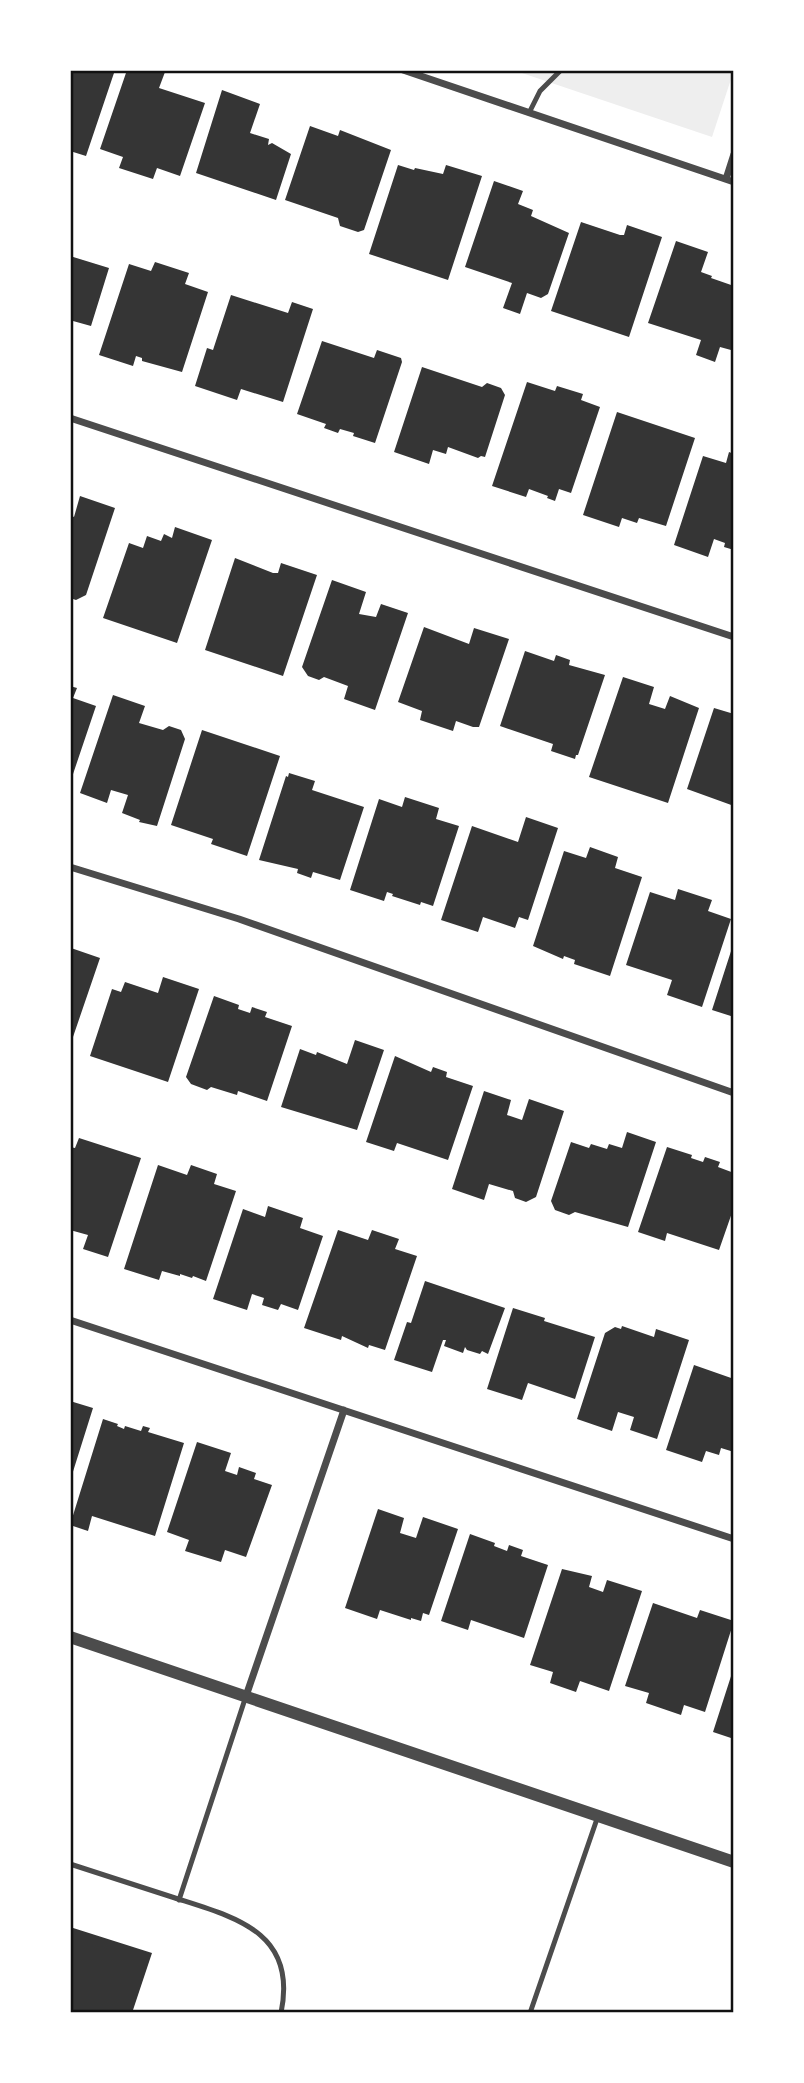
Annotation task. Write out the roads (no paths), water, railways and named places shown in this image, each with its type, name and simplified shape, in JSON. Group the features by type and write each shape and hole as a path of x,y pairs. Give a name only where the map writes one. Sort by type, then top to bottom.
{"street":[{"path":"403,70 730,180 734,154"},
{"path":"70,418 734,637"},
{"path":"70,867 239,919 734,1093"},
{"path":"70,1320 734,1539"},
{"path":"246,1696 344,1410"},
{"path":"70,1637 734,1862"}],"lane":[{"path":"530,113 540,91 561,70"},
{"path":"179,1900 246,1696"},
{"path":"530,2013 598,1816"},
{"path":"70,1864 223,1914 251,1927 277,1957 284,1974 285,1994 281,2013"}]}
